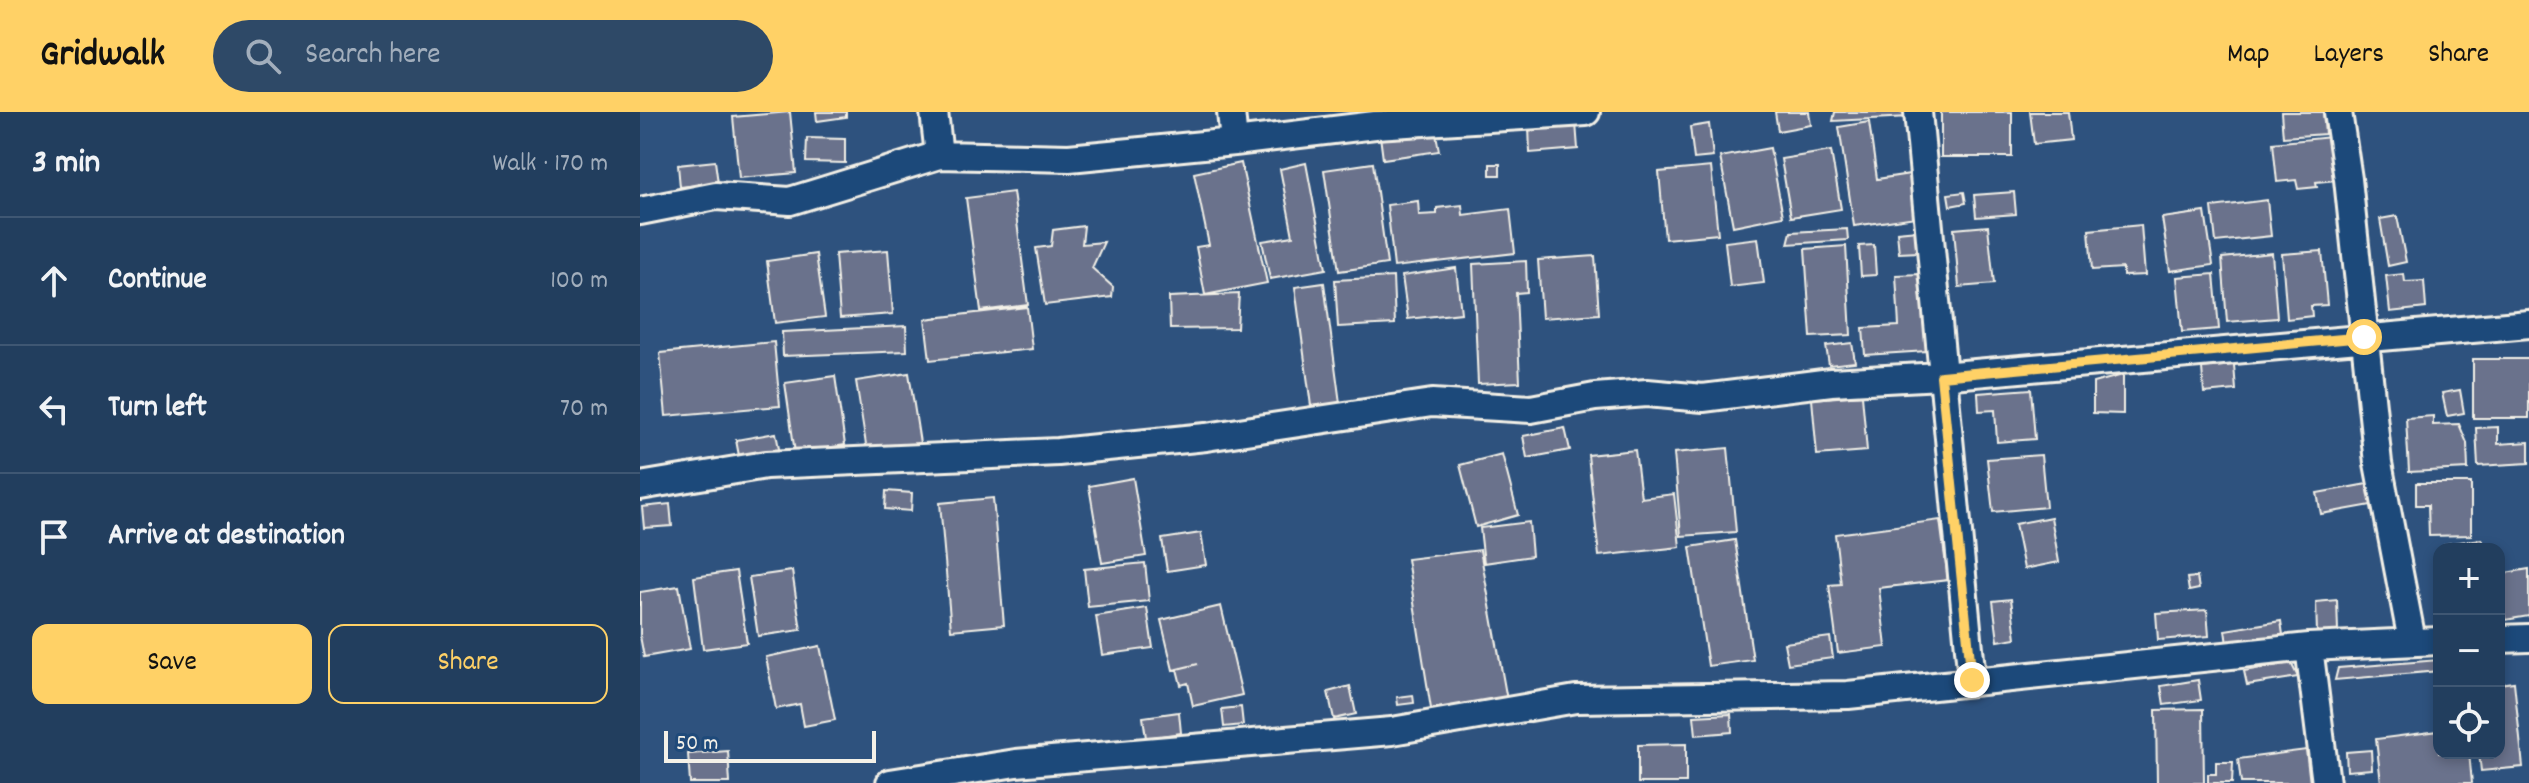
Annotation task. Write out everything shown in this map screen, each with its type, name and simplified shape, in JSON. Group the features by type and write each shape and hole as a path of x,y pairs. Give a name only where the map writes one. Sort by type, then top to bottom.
{"street":[{"path":"934,112 939,155"},
{"path":"1231,112 1234,142"},
{"path":"640,211 716,196 790,201 939,155 1069,158 1375,125 1586,112"},
{"path":"1918,112 1972,680"},
{"path":"2338,112 2378,463 2412,641"},
{"path":"640,486 766,465 1058,452 1206,437 1432,403 1531,409 1595,397 1634,394 1703,398 1831,382 1941,376 2529,324"},
{"path":"2505,639 2529,638"},
{"path":"890,783 1016,763 1392,731 1576,699 1848,695 2309,647 2433,641"},
{"path":"2309,647 2326,783"}],"building":[{"path":"790,112 796,173 739,178 733,117"},
{"path":"816,112 846,112 846,117 817,121"},
{"path":"1775,112 1809,112 1811,125 1778,131"},
{"path":"1835,112 1909,112 1909,117 1833,121"},
{"path":"1941,112 2012,112 2012,157 1941,157"},
{"path":"2030,112 2068,112 2071,140 2034,144"},
{"path":"2281,112 2323,112 2325,134 2283,137"},
{"path":"1869,122 1877,179 1910,174 1916,217 1854,226 1839,127"},
{"path":"1576,123 1578,149 1530,153 1529,126"},
{"path":"1709,124 1713,157 1694,159 1690,127"},
{"path":"1435,128 1439,151 1383,159 1380,136"},
{"path":"2331,137 2336,180 2316,182 2317,187 2298,189 2296,180 2277,182 2273,143"},
{"path":"807,138 845,139 845,163 806,162"},
{"path":"1770,148 1783,216 1733,226 1720,157"},
{"path":"1831,151 1841,209 1791,217 1781,159"},
{"path":"715,161 718,183 680,187 678,165"},
{"path":"1241,163 1267,283 1205,295 1196,247 1209,245 1194,173"},
{"path":"1306,163 1326,269 1270,279 1262,241 1293,236 1280,169"},
{"path":"1373,163 1387,264 1339,271 1324,170"},
{"path":"1490,164 1500,164 1500,175 1490,175"},
{"path":"1711,167 1718,234 1665,239 1659,172"},
{"path":"1013,192 1028,305 981,311 966,198"},
{"path":"1964,192 1966,203 1950,206 1948,194"},
{"path":"2014,192 2016,214 1976,217 1974,195"},
{"path":"2267,200 2271,236 2216,242 2212,207"},
{"path":"1418,201 1419,215 1437,214 1437,208 1462,205 1463,215 1510,209 1515,253 1394,267 1387,205"},
{"path":"2205,212 2213,265 2170,271 2162,218"},
{"path":"2397,216 2406,262 2388,266 2380,219"},
{"path":"2141,225 2145,275 2123,276 2123,268 2092,270 2089,230"},
{"path":"1084,226 1082,244 1104,242 1092,268 1113,287 1112,297 1045,305 1036,248 1051,246 1053,230"},
{"path":"1988,226 1994,284 1959,287 1954,229"},
{"path":"1847,229 1848,240 1788,244 1791,232"},
{"path":"1917,230 1919,252 1899,253 1897,232"},
{"path":"1758,238 1764,283 1730,287 1725,242"},
{"path":"1874,245 1876,275 1861,276 1859,246"},
{"path":"1846,246 1851,335 1811,337 1805,249"},
{"path":"888,250 893,314 840,318 835,254"},
{"path":"2322,251 2327,305 2311,306 2312,316 2287,319 2282,254"},
{"path":"2272,253 2277,318 2227,322 2222,258"},
{"path":"816,254 825,317 775,323 767,261"},
{"path":"1595,256 1599,314 1542,318 1538,260"},
{"path":"1526,261 1527,292 1516,293 1520,382 1478,384 1473,264"},
{"path":"1456,268 1461,313 1408,319 1402,276"},
{"path":"1922,274 1927,351 1865,355 1863,328 1899,326 1896,275"},
{"path":"2214,274 2219,329 2182,332 2177,277"},
{"path":"2404,274 2405,282 2424,281 2426,308 2390,312 2386,276"},
{"path":"1393,277 1395,324 1338,327 1335,280"},
{"path":"1324,283 1340,403 1311,406 1295,287"},
{"path":"1239,294 1237,328 1170,329 1169,297"},
{"path":"1027,307 1032,349 930,360 925,319"},
{"path":"906,326 907,351 783,356 782,332"},
{"path":"774,342 780,406 666,416 660,353"},
{"path":"1852,343 1855,362 1829,365 1826,346"},
{"path":"2473,359 2529,359 2529,418 2473,418"},
{"path":"2234,365 2236,390 2204,393 2202,368"},
{"path":"909,373 920,443 867,451 856,381"},
{"path":"2123,375 2123,414 2093,413 2093,383"},
{"path":"835,376 845,445 795,453 785,383"},
{"path":"2031,389 2035,439 1997,442 1995,410 1979,411 1978,393"},
{"path":"2460,390 2464,413 2447,416 2442,393"},
{"path":"1862,395 1867,451 1817,455 1812,399"},
{"path":"2433,416 2433,425 2459,424 2467,443 2468,469 2409,472 2406,418"},
{"path":"2498,427 2498,444 2529,442 2529,463 2478,466 2476,428"},
{"path":"1565,428 1570,450 1527,458 1523,436"},
{"path":"776,433 780,454 740,461 736,440"},
{"path":"1728,448 1736,532 1681,536 1674,453"},
{"path":"1635,450 1641,498 1674,494 1680,547 1599,556 1588,455"},
{"path":"1502,454 1518,515 1476,527 1460,465"},
{"path":"2041,455 2046,507 1993,512 1987,459"},
{"path":"1133,478 1146,556 1102,563 1089,486"},
{"path":"2373,483 2377,504 2321,514 2317,493"},
{"path":"2416,483 2471,483 2471,535 2429,536 2428,505 2416,505"},
{"path":"886,491 912,493 911,511 885,509"},
{"path":"993,498 1004,625 951,630 940,503"},
{"path":"670,504 672,526 644,528 642,507"},
{"path":"2051,517 2059,562 2024,569 2015,524"},
{"path":"1940,520 1948,580 1879,588 1886,647 1838,653 1829,585 1841,584 1835,534"},
{"path":"1529,522 1532,556 1484,563 1480,528"},
{"path":"1201,533 1206,565 1167,571 1162,539"},
{"path":"2482,539 2482,543 2452,543"},
{"path":"1735,540 1753,660 1708,666 1690,547"},
{"path":"1480,550 1507,700 1431,709 1407,559"},
{"path":"1145,563 1149,601 1088,607 1084,569"},
{"path":"2529,569 2529,616 2505,620 2505,573"},
{"path":"736,571 747,643 703,649 694,577"},
{"path":"792,571 801,630 758,636 749,577"},
{"path":"2197,577 2199,589 2189,591 2187,578"},
{"path":"679,586 690,649 644,657 640,636 640,592"},
{"path":"2011,599 2016,638 1998,641 1993,601"},
{"path":"2337,600 2338,631 2317,633 2316,602"},
{"path":"1221,606 1242,695 1193,706 1188,683 1181,685 1177,669 1173,670 1161,620"},
{"path":"1147,608 1153,648 1102,655 1096,616"},
{"path":"2207,610 2209,636 2158,640 2156,613"},
{"path":"2281,621 2283,635 2227,644 2225,630"},
{"path":"1830,637 1833,658 1788,664 1784,643"},
{"path":"820,646 835,720 804,726 800,704 776,709 766,657"},
{"path":"2433,660 2433,672 2335,680 2338,668"},
{"path":"2291,663 2298,677 2247,685 2244,671"},
{"path":"2198,680 2201,700 2164,705 2161,686"},
{"path":"2514,682 2523,767 2481,771 2480,759 2505,759 2505,683"},
{"path":"1350,686 1356,714 1334,719 1328,692"},
{"path":"1413,695 1414,703 1398,705 1397,697"},
{"path":"1241,707 1243,725 1224,727 1222,709"},
{"path":"2203,709 2204,783 2157,783 2156,710"},
{"path":"1179,712 1181,733 1146,738 1143,717"},
{"path":"1731,714 1732,732 1696,735 1694,716"},
{"path":"2433,732 2433,759 2470,759 2472,783 2381,783 2376,739"},
{"path":"1686,744 1686,783 1638,783 1638,745"},
{"path":"2306,750 2310,783 2241,783 2238,759"},
{"path":"2371,750 2372,769 2347,771 2346,752"},
{"path":"728,751 730,783 690,783 688,754"},
{"path":"2216,762 2233,762 2232,783 2208,783 2208,774 2216,774"}],"route":[{"path":"1972,680 1941,376 2364,337"}]}
